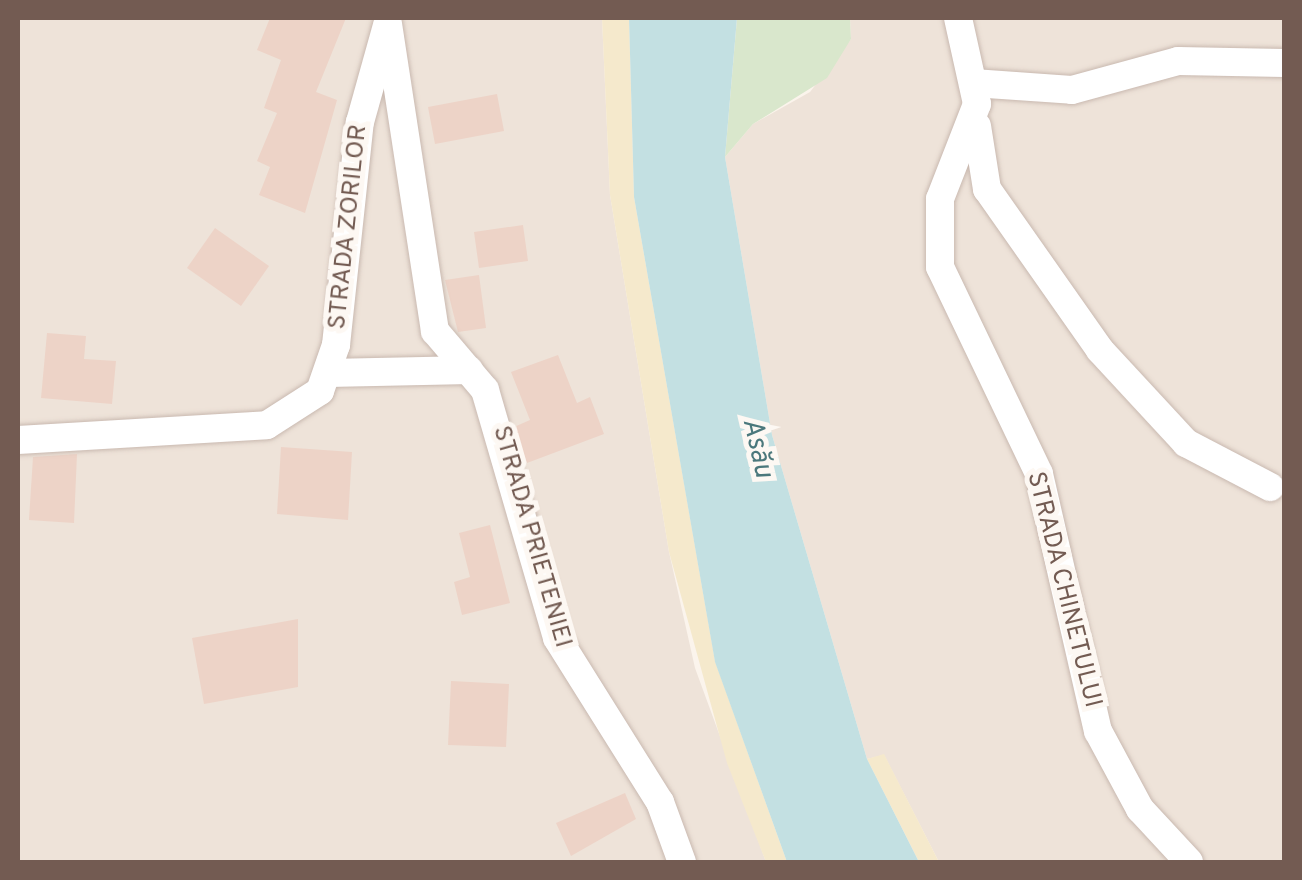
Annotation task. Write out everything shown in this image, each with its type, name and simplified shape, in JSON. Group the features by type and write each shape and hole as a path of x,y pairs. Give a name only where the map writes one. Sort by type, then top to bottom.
{"street":[{"path":"958,18 975,94 987,189 1100,350 1186,443 1270,487"},
{"name":"STRADA PRIETENIEI","path":"385,20 435,331 469,370 499,422 557,638 660,802 682,862"},
{"name":"STRADA ZORILOR","path":"330,374 353,160 385,20"},
{"path":"975,94 1072,90 1178,61 1284,63"},
{"name":"STRADA CHINETULUI","path":"975,94 940,199 940,266 1039,474 1075,654 1114,772 1189,862"},
{"path":"18,440 266,425 301,409 330,374 469,370"}],"shaded area":[{"path":"18,18 602,18 610,195 669,552 695,668 766,862 18,862"},
{"path":"850,18 1284,18 1284,862 939,862 884,755 867,759 772,435 725,157 753,124 810,92 851,39"}],"green space":[{"path":"737,18 850,18 851,39 827,78 753,124 725,157"}],"sand":[{"path":"602,18 629,18 634,197 715,661 787,862 766,862 727,763 669,552 610,195"},
{"path":"884,754 939,862 919,862 867,759"}],"water":[{"name":"Asău","path":"629,18 737,18 725,157 772,435 867,759 919,862 787,862 715,662 634,197"}],"building":[{"path":"270,18 346,18 316,92 337,100 305,213 259,195 270,167 257,161 277,113 264,108 281,60 257,50"},
{"path":"497,94 504,131 435,144 428,107"},
{"path":"523,225 528,261 479,268 474,232"},
{"path":"215,228 269,266 241,306 187,268"},
{"path":"479,275 486,328 458,332 445,280"},
{"path":"47,333 86,336 84,359 116,361 112,404 41,398"},
{"path":"558,355 577,403 590,397 604,434 527,463 514,427 530,420 511,372"},
{"path":"281,447 352,452 348,520 277,514"},
{"path":"77,454 74,523 29,520 33,457"},
{"path":"490,525 510,603 462,615 454,582 470,577 459,533"},
{"path":"298,619 298,687 204,704 192,638"},
{"path":"451,681 509,684 506,747 448,745"},
{"path":"625,793 636,819 571,856 556,823"}]}
